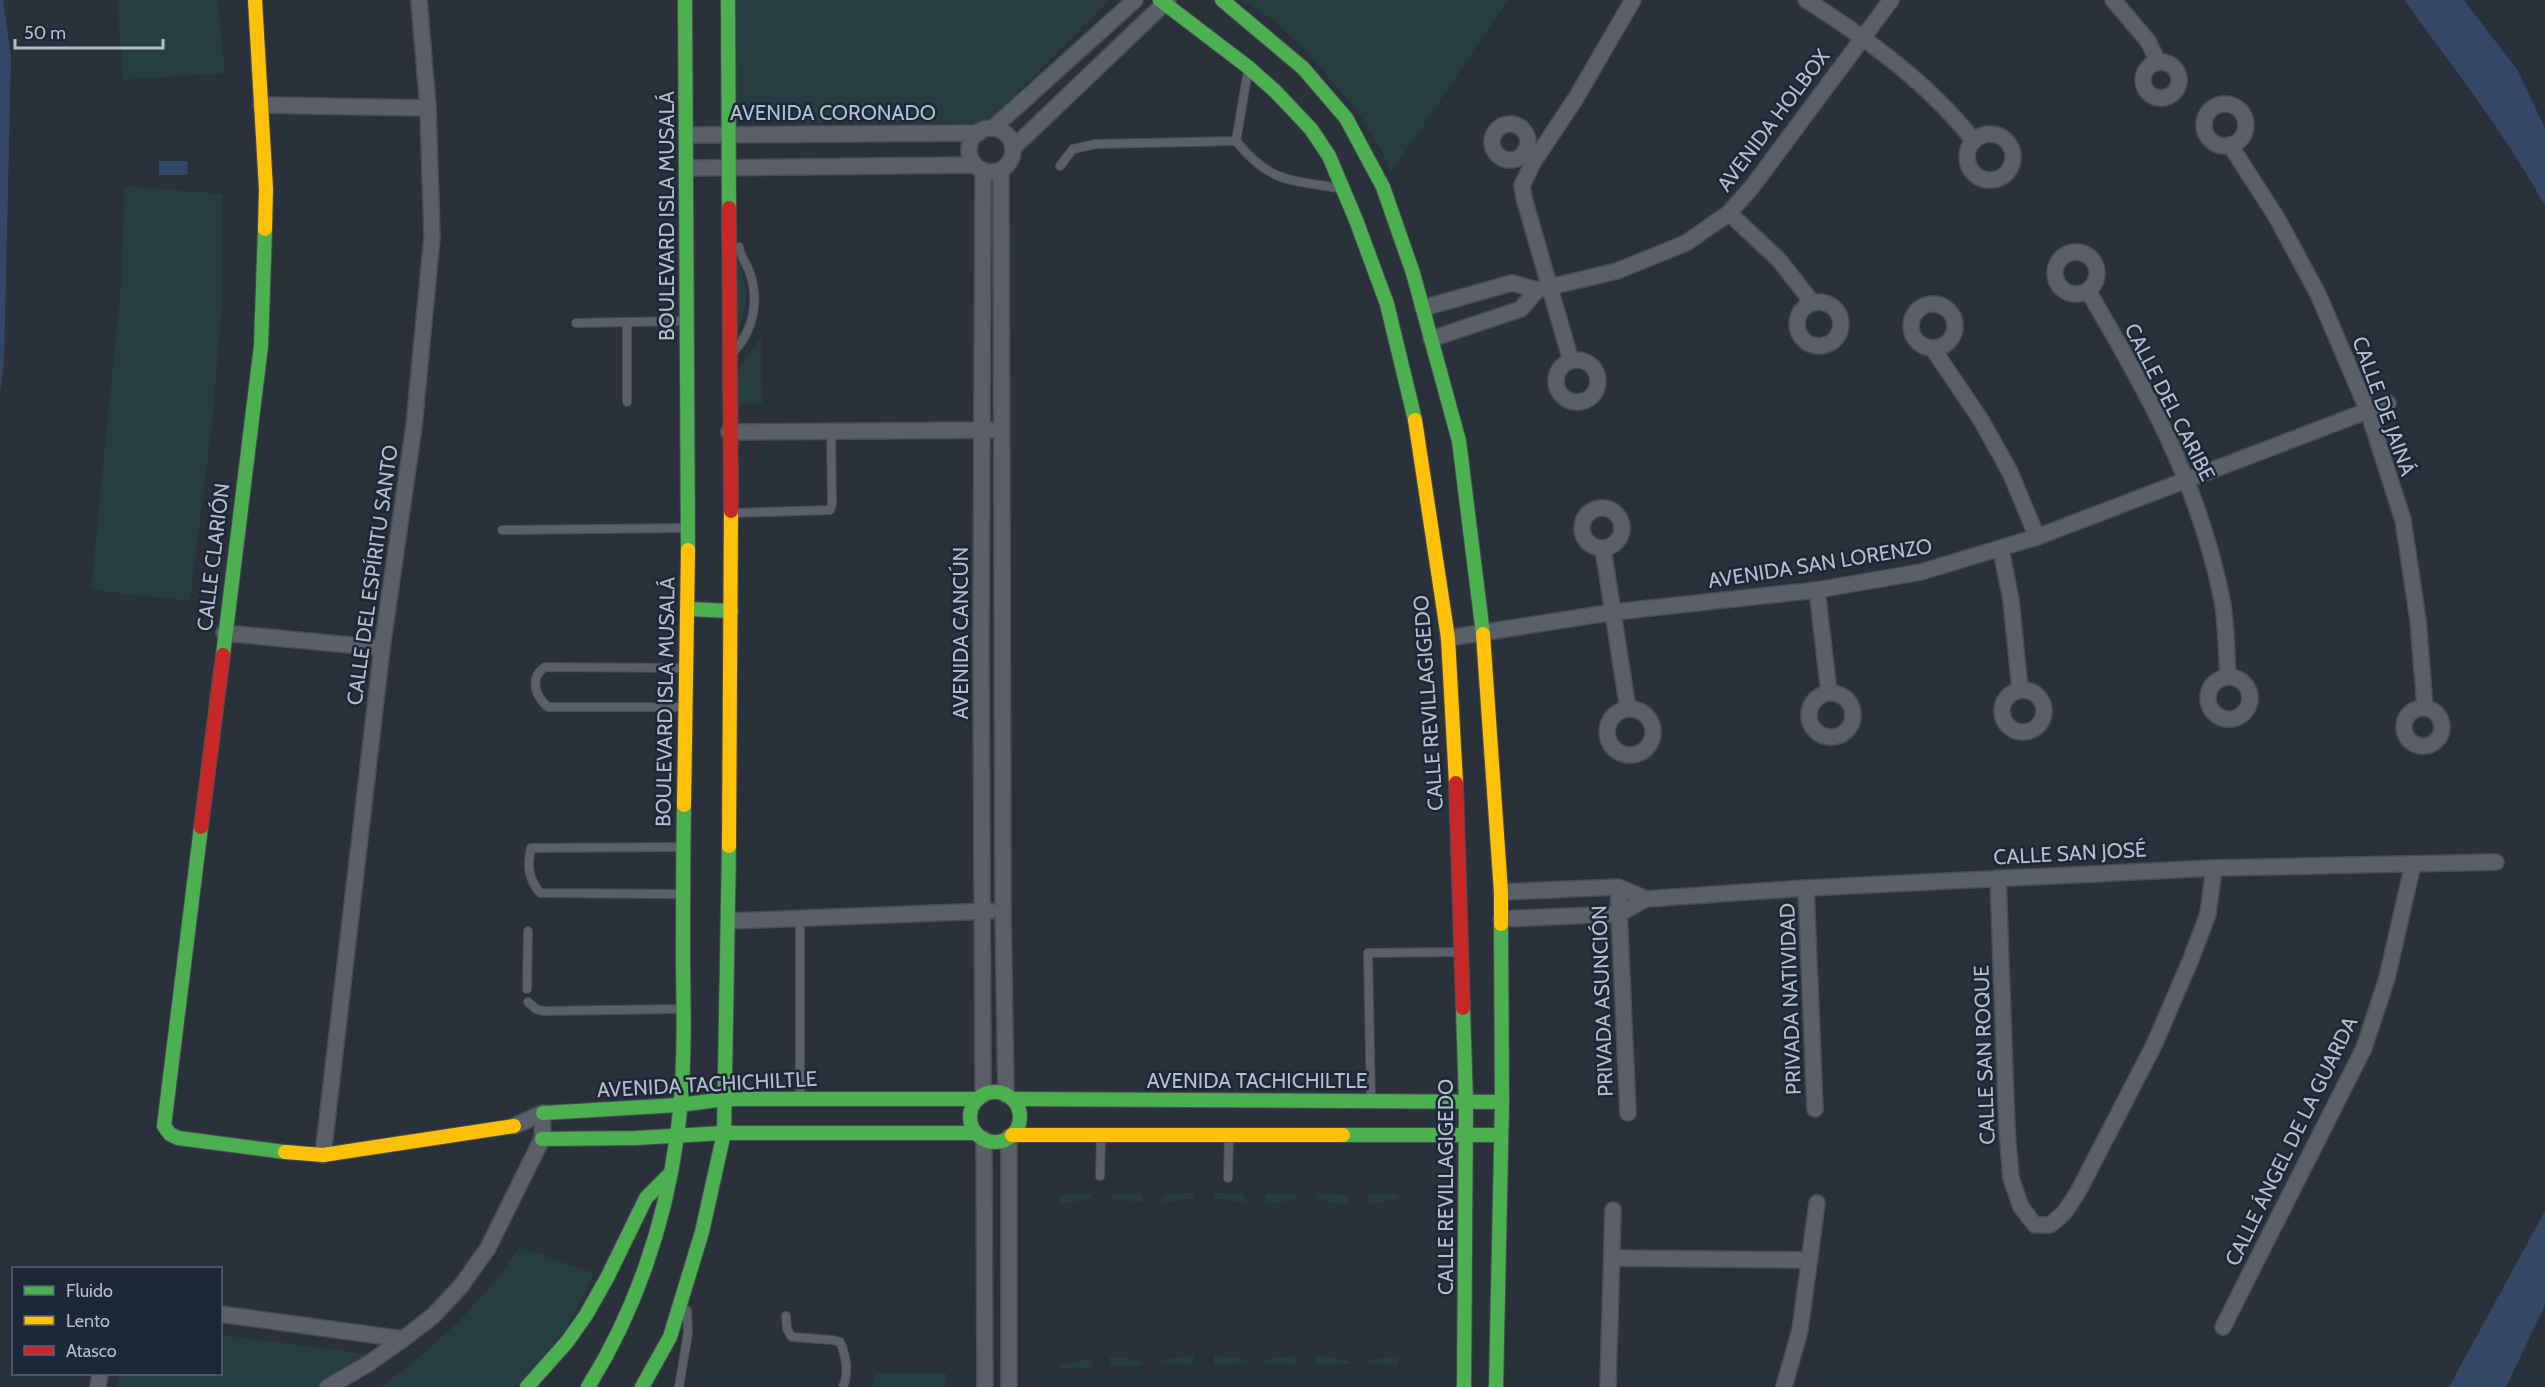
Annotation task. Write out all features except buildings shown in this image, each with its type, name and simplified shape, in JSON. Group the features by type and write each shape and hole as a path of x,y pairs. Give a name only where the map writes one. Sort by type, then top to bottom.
{"street":[{"name":"CALLE CLARIÓN","path":"164,1117 261,346 266,189 255,0"},
{"name":"CALLE DEL ESPÍRITU SANTO","path":"323,1155 382,648 414,426 432,237 428,108 419,0"},
{"name":"BOULEVARD ISLA MUSALÁ","path":"588,1387 603,1365 634,1302 653,1242 677,1137 684,1009 683,846 690,528 685,0"},
{"path":"657,1387 702,1232 724,1133 732,611 728,358 736,241 730,166 728,0"},
{"path":"979,168 969,153 970,146 1135,0"},
{"path":"1222,0 1303,68 1346,118 1383,187 1413,273 1459,441 1483,634 1501,892 1502,1102 1496,1387"},
{"path":"1571,361 1544,288 1522,185 1529,158 1576,98 1633,0"},
{"path":"1806,0 1862,37 1942,105 1974,141"},
{"name":"AVENIDA HOLBOX","path":"1423,308 1512,284 1544,288 1617,271 1686,243 1729,213 1752,187 1891,0"},
{"path":"2113,0 2148,41 2158,62"},
{"path":"1013,148 1164,1"},
{"name":"CALLE REVILLAGIGEDO","path":"1164,1 1276,92 1311,129 1329,156 1344,189 1387,304 1417,429 1448,638 1458,825 1466,1102 1464,1387"},
{"path":"261,105 428,108"},
{"path":"688,168 730,166 979,168 1001,172 1011,162 1013,148 1007,134 986,130"},
{"name":"AVENIDA CORONADO","path":"687,135 986,130"},
{"name":"CALLE DE JAINÁ","path":"2230,146 2277,218 2318,294 2368,411 2403,520 2418,620 2425,707"},
{"name":"AVENIDA CANCÚN","path":"979,168 982,430 980,1097"},
{"name":"AVENIDA CANCÚN","path":"1001,172 1003,910 1009,1097"},
{"path":"1729,213 1779,260 1812,302"},
{"path":"1431,339 1521,309 1544,288"},
{"name":"CALLE DEL CARIBE","path":"2088,291 2132,365 2188,479 2222,597 2228,676"},
{"path":"1934,349 1981,420 2010,472 2037,537"},
{"name":"AVENIDA SAN LORENZO","path":"1448,638 1614,612 1817,590 1921,572 2001,550 2037,537 2388,403"},
{"path":"729,432 1002,430"},
{"path":"1603,549 1628,709"},
{"path":"2001,550 2011,600 2020,690"},
{"path":"1817,590 1828,693"},
{"path":"689,609 732,611"},
{"path":"224,633 382,648"},
{"name":"CALLE SAN JOSÉ","path":"1501,919 1619,914 1646,899 1806,888 2214,868 2496,862"},
{"name":"CALLE ÁNGEL DE LA GUARDA","path":"2223,1327 2364,1048 2387,978 2413,864"},
{"name":"CALLE SAN ROQUE","path":"1998,878 2007,1130 2011,1178 2021,1207 2036,1225 2050,1225 2064,1213 2078,1192 2149,1056 2208,915 2214,868"},
{"name":"CALLE SAN JOSÉ","path":"1501,892 1618,887 1646,899"},
{"name":"PRIVADA ASUNCIÓN","path":"1618,887 1628,1113"},
{"name":"PRIVADA NATIVIDAD","path":"1806,888 1815,1109"},
{"path":"729,921 1003,910"},
{"path":"985,1387 980,1136 972,1126 970,1112 980,1097 991,1092 1009,1097 1019,1113 1017,1129 1011,1136 1009,1387"},
{"name":"AVENIDA TACHICHILTLE","path":"164,1117 164,1126 170,1134 178,1138 255,1149 323,1155 514,1126 543,1113 679,1106 725,1100 980,1097"},
{"name":"AVENIDA TACHICHILTLE","path":"1009,1097 1502,1102"},
{"path":"328,1387 368,1364 433,1316 468,1277 488,1248 542,1139 543,1113"},
{"path":"514,1126 542,1139 677,1137 724,1133 980,1136 997,1142 1011,1136 1501,1136"},
{"path":"527,1387 567,1342 586,1315 607,1278 646,1198 669,1174"},
{"path":"1785,1387 1800,1330 1817,1203"},
{"path":"1608,1387 1613,1210"},
{"path":"1613,1258 1810,1260"},
{"path":"222,1314 403,1338"},
{"path":"642,1387 670,1338"}],"lane":[{"path":"1248,67 1236,141 1252,161 1272,175 1344,189"},
{"path":"1060,166 1073,149 1096,144 1236,141"},
{"path":"728,358 745,338 753,313 752,280 736,241"},
{"path":"576,323 687,321"},
{"path":"627,322 627,402"},
{"path":"729,513 830,510 832,504 831,432"},
{"path":"502,530 690,528"},
{"path":"686,707 548,707 540,701 535,690 536,677 545,667 687,668"},
{"path":"683,846 531,848 528,862 531,881 540,893 683,894"},
{"path":"800,918 800,1099"},
{"path":"528,931 528,989"},
{"path":"1371,1101 1368,953 1462,952"},
{"path":"528,1002 536,1009 543,1011 684,1009"},
{"path":"1100,1176 1101,1135"},
{"path":"1228,1135 1228,1178"},
{"path":"679,1387 688,1332 685,1290"},
{"path":"786,1316 787,1329 792,1337 840,1342 845,1359 843,1387"}],"green space":[{"path":"117,0 218,0 225,73 123,80"},
{"path":"729,0 1109,0 991,119 978,123 735,123"},
{"path":"1240,0 1508,0 1391,173 1381,150 1356,109 1304,49 1268,16"},
{"path":"124,186 222,194 222,303 213,416 190,601 91,590 122,271"},
{"path":"734,251 745,283 746,304 733,335"},
{"path":"761,337 762,404 733,405 736,372"},
{"path":"1141,1193 1144,1202 1110,1199 1112,1194"},
{"path":"1164,1193 1193,1193 1195,1198 1161,1203"},
{"path":"1215,1193 1244,1193 1246,1203 1213,1198"},
{"path":"1061,1194 1090,1194 1092,1198 1059,1204"},
{"path":"1266,1194 1295,1194 1298,1199 1264,1204"},
{"path":"1318,1194 1347,1195 1349,1205 1316,1199"},
{"path":"1368,1194 1397,1194 1400,1199 1366,1204"},
{"path":"519,1247 594,1273 566,1330 517,1387 381,1387 420,1357 474,1306"},
{"path":"222,1335 378,1355 325,1387 117,1387 119,1375 222,1375"},
{"path":"1195,1355 1192,1365 1161,1363 1161,1360"},
{"path":"1214,1355 1247,1360 1247,1364 1216,1365"},
{"path":"1298,1355 1295,1365 1264,1363 1264,1360"},
{"path":"1316,1355 1350,1361 1350,1364 1319,1365 1316,1363"},
{"path":"1109,1356 1143,1361 1143,1365 1111,1366"},
{"path":"1400,1356 1398,1365 1367,1364 1367,1360"},
{"path":"1093,1359 1091,1369 1059,1368 1059,1365"},
{"path":"874,1373 946,1373 946,1387 874,1387"}],"water":[{"path":"0,0 3,0 11,58 4,362 0,393"},
{"path":"2404,0 2464,0 2518,71 2545,128 2545,206 2496,126"},
{"path":"159,161 188,161 187,175 159,175"},
{"path":"2545,1211 2545,1305 2506,1387 2449,1387"}],"traffic: fast":[{"path":"685,0 688,550"},
{"path":"728,0 729,208"},
{"path":"1160,0 1248,67 1276,92 1311,129 1329,156 1387,304 1415,420"},
{"path":"1222,0 1303,68 1346,118 1383,187 1413,273 1459,441 1483,634"},
{"path":"223,655 261,346 265,229"},
{"path":"689,609 731,611"},
{"path":"588,1387 634,1298 656,1234 672,1169 680,1115 683,1072 684,805"},
{"path":"201,827 164,1126 170,1134 178,1138 285,1152"},
{"path":"642,1387 670,1337 702,1232 724,1133 729,846"},
{"path":"1496,1387 1502,1102 1501,924"},
{"path":"1463,1008 1466,1102 1464,1387"},
{"path":"995,1092 1004,1094 1015,1103 1020,1117 1018,1126 1009,1137 995,1142 986,1140 975,1131 970,1117 972,1108 981,1097 995,1092"},
{"path":"543,1113 679,1105 725,1099 978,1099"},
{"path":"1012,1099 1502,1102"},
{"path":"542,1139 636,1138 724,1133 976,1133"},
{"path":"1343,1135 1501,1135"},
{"path":"527,1387 567,1342 586,1315 607,1278 646,1198 668,1176"}],"traffic: slow":[{"path":"255,0 266,189 265,229"},
{"path":"1415,420 1448,638 1456,783"},
{"path":"729,846 731,511"},
{"path":"684,805 688,550"},
{"path":"1483,634 1501,892 1501,924"},
{"path":"285,1152 323,1155 514,1126"},
{"path":"1012,1135 1343,1135"}],"traffic: jam":[{"path":"729,208 731,511"},
{"path":"201,827 223,655"},
{"path":"1456,783 1463,1008"}]}
